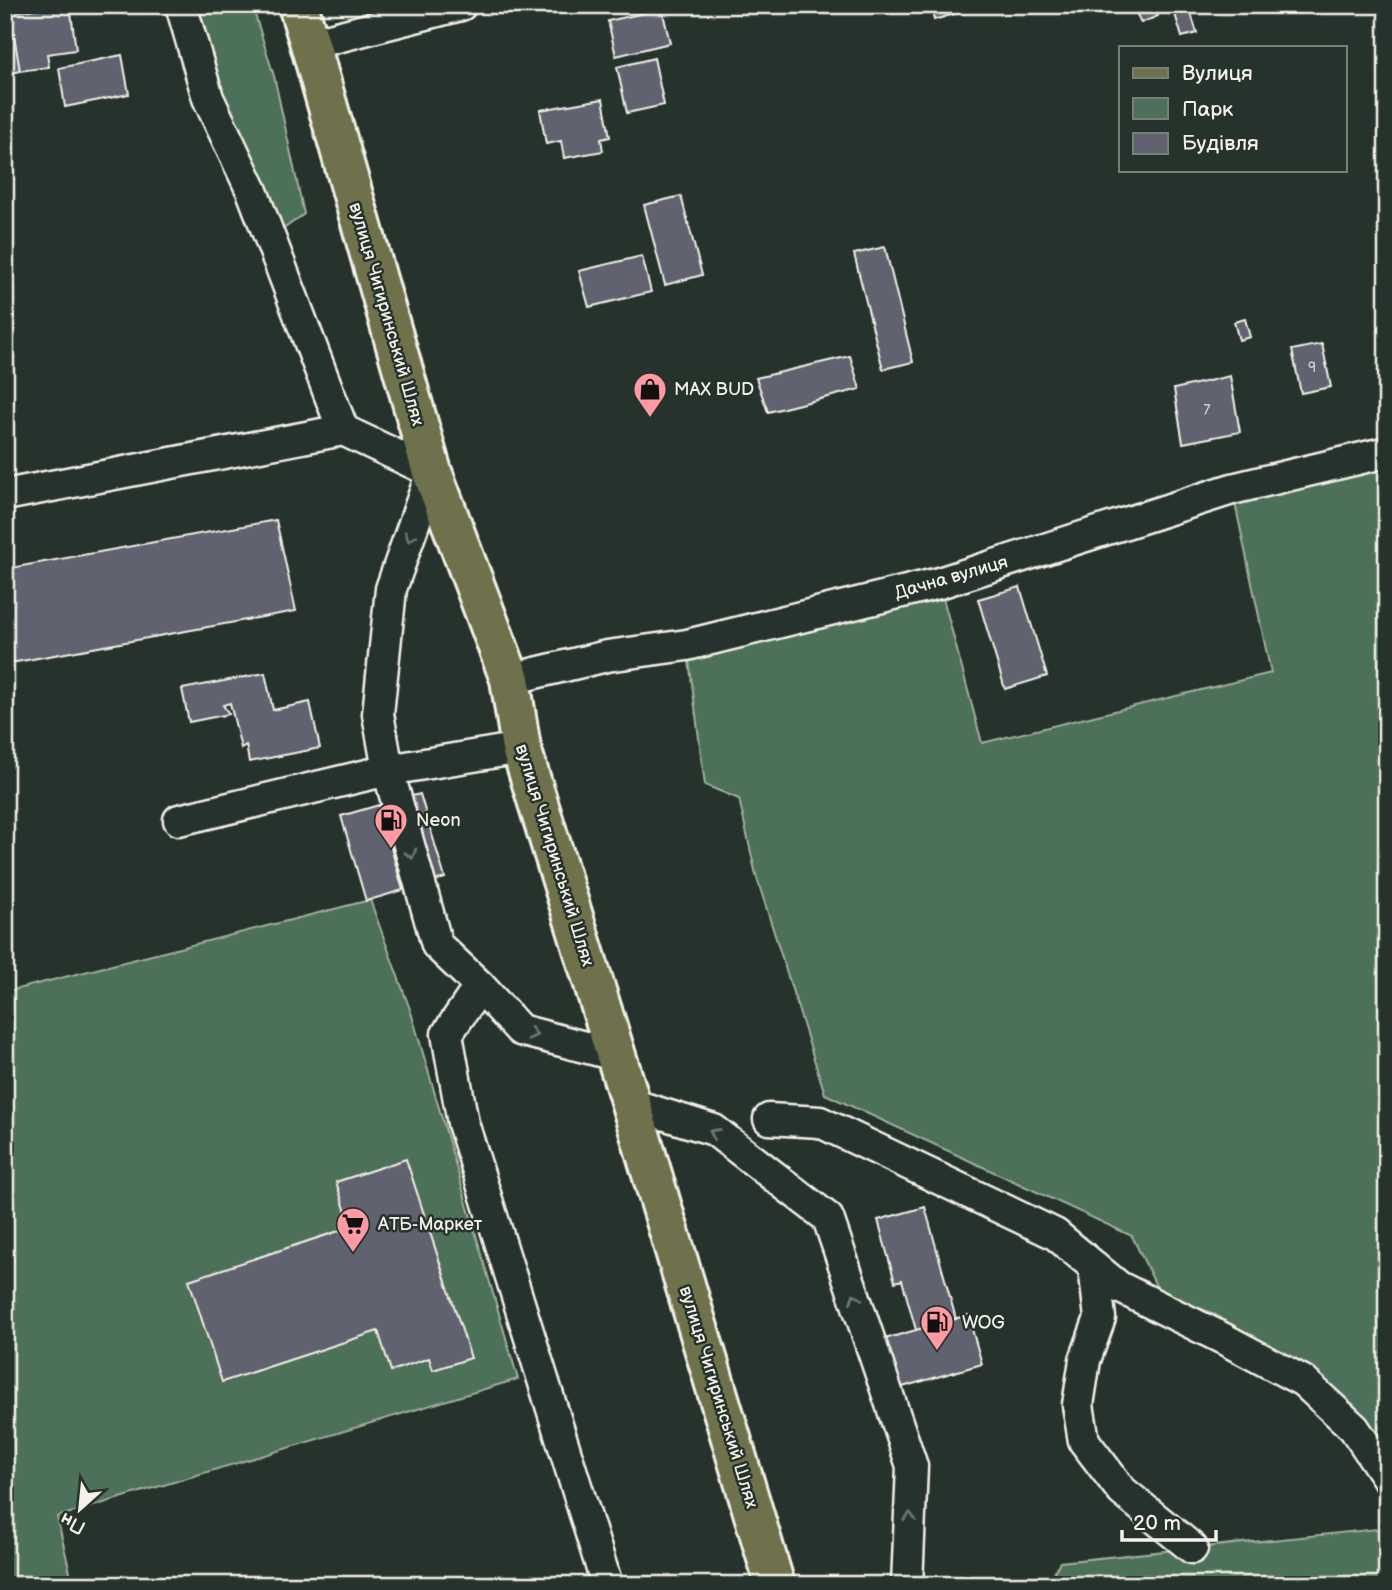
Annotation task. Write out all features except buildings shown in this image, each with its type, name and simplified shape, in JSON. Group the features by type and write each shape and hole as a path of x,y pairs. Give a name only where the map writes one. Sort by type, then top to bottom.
{"main road":[{"name":"вулиця Чигиринський Шлях","path":"298,5 432,472 510,679 521,748 775,1585"}],"street":[{"path":"181,5 208,98 252,191 343,430"},
{"path":"310,44 461,5"},
{"path":"5,495 343,430 432,472 391,589 377,714 388,770 437,945 480,986 520,1030 615,1055"},
{"name":"Дачна вулиця","path":"510,679 607,656 687,645 939,583 1232,489 1387,452"},
{"path":"179,820 388,770 521,748"},
{"path":"480,986 447,1034 463,1123 607,1585"},
{"path":"631,1104 714,1130 828,1218 912,1466 907,1585"},
{"path":"769,1119 820,1122 1055,1234 1119,1287 1303,1381 1354,1428 1387,1477"},
{"path":"1094,1266 1100,1318 1085,1360 1078,1405 1084,1441 1122,1491 1192,1548"}],"green space":[{"path":"187,5 252,5 274,76 304,214 274,236"},
{"path":"1387,452 1387,1454 1354,1405 1214,1314 1159,1292 1132,1236 825,1094 756,875 739,799 705,785 687,645 939,583 982,743 1271,673 1232,489"},
{"path":"370,900 411,1012 518,1379 57,1517 73,1585 5,1585 5,992"},
{"path":"1387,1528 1387,1585 1046,1585 1060,1562"}],"place":[{"name":"MAX BUD","path":"650,419"},
{"name":"Neon","path":"391,850"},
{"name":"АТБ-Маркет","path":"353,1254"},
{"name":"WOG","path":"937,1352"}]}
